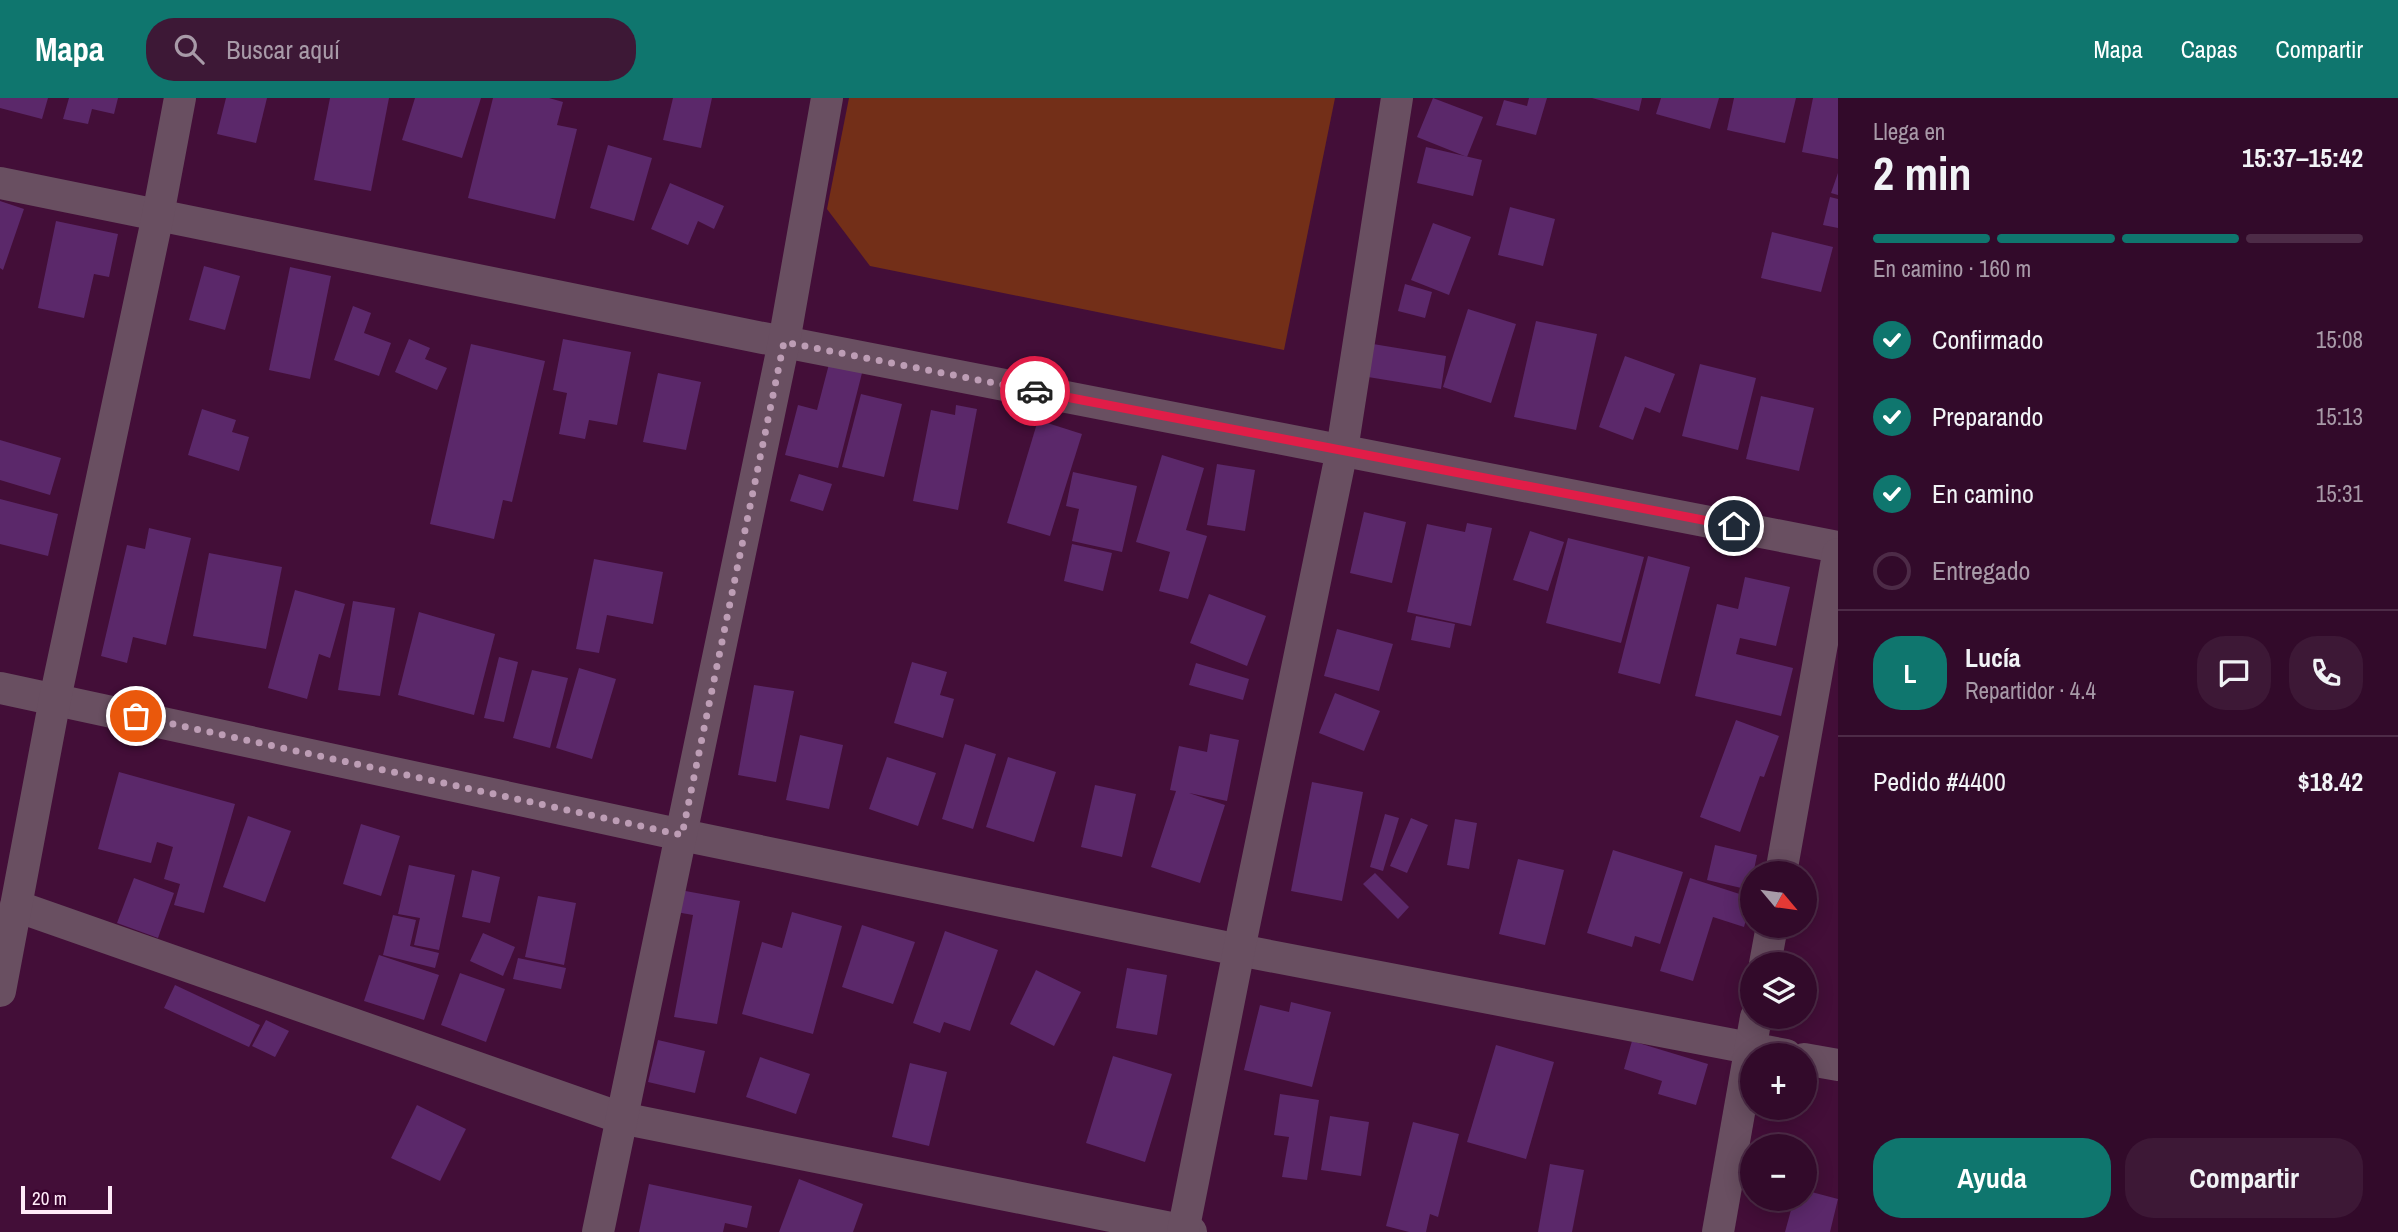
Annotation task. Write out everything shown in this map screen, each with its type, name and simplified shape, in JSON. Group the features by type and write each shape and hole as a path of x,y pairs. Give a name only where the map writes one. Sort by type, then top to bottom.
{"street":[{"path":"0,991 55,699 158,215 180,98"},
{"path":"598,1232 784,342 827,98"},
{"path":"16,906 621,1118 1186,1231 1239,950 1342,450 1397,98"},
{"path":"0,183 784,342 1838,547"},
{"path":"1783,861 1838,554"},
{"path":"0,688 682,835 1239,950 1740,1046"},
{"path":"1817,1061 1838,1065"},
{"path":"1718,1232 1740,1106"}],"shaded area":[{"path":"849,98 1335,98 1284,350 870,266 827,209"}],"building":[{"path":"0,98 48,98 42,119 0,108"},
{"path":"69,98 118,98 114,114 92,109 88,124 63,119"},
{"path":"226,98 267,98 256,143 217,134"},
{"path":"330,98 389,98 371,191 314,180"},
{"path":"415,98 481,98 462,158 402,140"},
{"path":"493,98 549,98 563,102 557,125 577,129 555,219 468,198"},
{"path":"673,98 712,98 701,148 663,140"},
{"path":"1433,98 1483,117 1467,157 1417,137"},
{"path":"1529,98 1547,98 1536,135 1496,125 1504,100 1527,106"},
{"path":"1592,98 1642,98 1639,111"},
{"path":"1661,98 1719,98 1710,129 1656,114"},
{"path":"1734,98 1796,98 1785,143 1727,130"},
{"path":"1813,98 1838,98 1838,159 1802,152"},
{"path":"608,145 652,158 634,221 590,208"},
{"path":"1426,147 1482,160 1473,196 1417,183"},
{"path":"1838,173 1838,195 1831,193"},
{"path":"670,183 724,206 714,229 698,221 688,245 651,229"},
{"path":"1830,197 1838,199 1838,228 1823,225"},
{"path":"0,201 24,209 3,270 0,268"},
{"path":"1510,207 1555,219 1543,266 1498,255"},
{"path":"56,221 118,234 109,277 94,274 84,318 38,308"},
{"path":"1433,223 1471,237 1449,295 1411,280"},
{"path":"1772,232 1833,247 1821,292 1761,278"},
{"path":"204,266 240,276 225,330 189,320"},
{"path":"290,267 331,276 310,379 269,370"},
{"path":"1405,284 1432,292 1425,318 1398,311"},
{"path":"353,306 371,313 364,333 391,343 379,376 334,360"},
{"path":"1468,309 1516,324 1491,403 1443,387"},
{"path":"1536,321 1597,334 1576,430 1514,417"},
{"path":"409,339 430,348 425,359 447,368 437,390 395,372"},
{"path":"563,339 631,352 617,425 589,420 585,439 559,434 567,393 553,390"},
{"path":"471,344 545,361 512,502 503,500 494,539 430,524"},
{"path":"1373,344 1446,356 1441,389 1368,377"},
{"path":"1625,356 1675,374 1660,413 1645,407 1633,440 1599,427"},
{"path":"829,364 862,373 838,468 785,455 798,405 817,410"},
{"path":"1700,364 1756,378 1738,450 1682,436"},
{"path":"658,373 701,382 686,450 643,442"},
{"path":"861,394 902,404 884,477 842,467"},
{"path":"1761,396 1814,408 1799,471 1746,459"},
{"path":"956,405 977,409 958,510 913,501 931,410 955,415"},
{"path":"202,409 236,420 232,432 249,437 239,471 188,455"},
{"path":"1038,420 1082,434 1050,536 1007,523"},
{"path":"0,440 61,458 50,495 0,480"},
{"path":"1162,455 1204,468 1186,530 1207,536 1188,599 1159,591 1170,552 1136,542"},
{"path":"1217,464 1255,470 1245,531 1207,525"},
{"path":"1073,472 1137,486 1122,552 1072,541 1079,509 1066,506"},
{"path":"799,474 832,484 823,511 790,501"},
{"path":"0,499 58,514 48,556 0,544"},
{"path":"1364,512 1406,522 1392,583 1350,573"},
{"path":"1467,523 1492,528 1471,626 1407,612 1427,524 1465,532"},
{"path":"149,528 191,538 166,645 133,637 127,663 101,656 127,545 145,549"},
{"path":"1530,531 1564,542 1548,591 1513,580"},
{"path":"1568,538 1644,557 1621,643 1546,623"},
{"path":"1072,544 1112,553 1103,591 1064,581"},
{"path":"209,553 282,567 266,649 193,636"},
{"path":"1648,556 1690,567 1660,684 1618,673"},
{"path":"594,559 663,572 653,624 607,615 599,653 576,649"},
{"path":"1745,577 1790,587 1776,646 1740,638 1736,654 1793,668 1781,716 1695,696 1717,604 1738,609"},
{"path":"295,590 345,604 330,658 319,654 307,699 268,688"},
{"path":"1209,594 1266,616 1247,666 1190,643"},
{"path":"353,601 395,608 380,696 338,690"},
{"path":"419,612 495,634 474,715 398,695"},
{"path":"1416,616 1455,624 1450,648 1411,640"},
{"path":"1337,629 1393,644 1379,691 1324,676"},
{"path":"499,657 518,662 504,722 484,718"},
{"path":"912,662 947,672 940,695 954,699 943,738 894,723"},
{"path":"1196,663 1249,679 1243,700 1189,685"},
{"path":"579,668 616,679 592,759 556,748"},
{"path":"532,670 568,678 550,748 513,738"},
{"path":"754,685 794,691 776,782 738,775"},
{"path":"1335,693 1380,711 1364,751 1319,733"},
{"path":"1736,720 1779,736 1764,777 1760,776 1740,832 1700,817"},
{"path":"1210,734 1239,740 1227,801 1189,793 1225,805 1200,883 1151,867 1176,791 1170,790 1179,746 1207,752"},
{"path":"800,735 843,745 829,809 786,800"},
{"path":"965,744 996,754 973,829 942,819"},
{"path":"887,757 936,773 918,826 869,809"},
{"path":"1008,757 1056,772 1034,842 986,827"},
{"path":"119,772 235,804 204,913 174,905 180,884 164,879 173,847 157,842 151,863 98,849"},
{"path":"1312,782 1363,792 1342,901 1291,891"},
{"path":"1095,785 1136,794 1122,857 1081,847"},
{"path":"1385,814 1399,818 1383,871 1370,867"},
{"path":"248,816 291,831 265,902 223,887"},
{"path":"1411,818 1428,825 1407,873 1390,866"},
{"path":"1455,819 1477,823 1469,869 1447,865"},
{"path":"361,824 400,836 381,896 343,884"},
{"path":"1715,845 1757,855 1756,861 1740,861 1740,888 1707,880"},
{"path":"1613,850 1683,872 1660,944 1635,936 1632,947 1587,933"},
{"path":"1518,859 1564,870 1545,945 1499,934"},
{"path":"409,865 455,875 439,950 414,945 420,918 398,914"},
{"path":"472,870 500,877 490,923 462,917"},
{"path":"1375,873 1409,907 1398,919 1363,884"},
{"path":"134,878 174,893 158,938 117,923"},
{"path":"1690,878 1740,894 1740,926 1713,917 1693,981 1660,971"},
{"path":"680,890 740,901 717,1024 674,1017 693,915 676,912"},
{"path":"538,896 576,903 564,965 525,957"},
{"path":"792,912 842,926 813,1034 742,1014 762,942 782,948"},
{"path":"393,915 416,920 410,946 439,953 435,968 383,955"},
{"path":"862,925 915,942 893,1004 842,987"},
{"path":"945,931 998,950 970,1031 944,1022 940,1033 913,1023"},
{"path":"483,933 515,947 503,976 470,961"},
{"path":"379,955 439,975 424,1020 364,1001"},
{"path":"518,958 566,968 561,989 513,979"},
{"path":"1127,968 1167,975 1157,1035 1116,1028"},
{"path":"1036,970 1081,992 1054,1046 1010,1024"},
{"path":"460,973 505,989 486,1042 441,1025"},
{"path":"175,985 260,1025 249,1047 164,1008"},
{"path":"1291,1002 1331,1012 1312,1087 1244,1070 1260,1005 1289,1012"},
{"path":"266,1020 289,1031 275,1057 252,1046"},
{"path":"658,1040 705,1051 695,1093 648,1082"},
{"path":"1632,1041 1708,1064 1696,1105 1658,1094 1662,1081 1624,1069"},
{"path":"1496,1045 1554,1062 1526,1159 1467,1142"},
{"path":"1113,1056 1172,1074 1145,1162 1086,1143"},
{"path":"760,1057 810,1074 796,1114 746,1097"},
{"path":"910,1063 947,1072 929,1146 892,1137"},
{"path":"1280,1094 1319,1100 1307,1180 1282,1177 1289,1137 1274,1135"},
{"path":"417,1105 466,1129 440,1181 391,1158"},
{"path":"1330,1116 1369,1122 1361,1176 1321,1170"},
{"path":"1413,1122 1459,1134 1438,1217 1430,1214 1426,1232 1409,1232 1386,1226"},
{"path":"1550,1164 1584,1170 1572,1232 1538,1232"},
{"path":"799,1179 863,1204 853,1232 779,1232"},
{"path":"649,1184 752,1206 747,1228 725,1223 723,1232 639,1232"},
{"path":"1817,1193 1838,1199 1830,1232 1785,1232 1791,1211 1817,1211"}],"way so far":[{"path":"136,716 682,835 784,342 1035,391"}],"route":[{"path":"1035,391 1734,526"}]}
